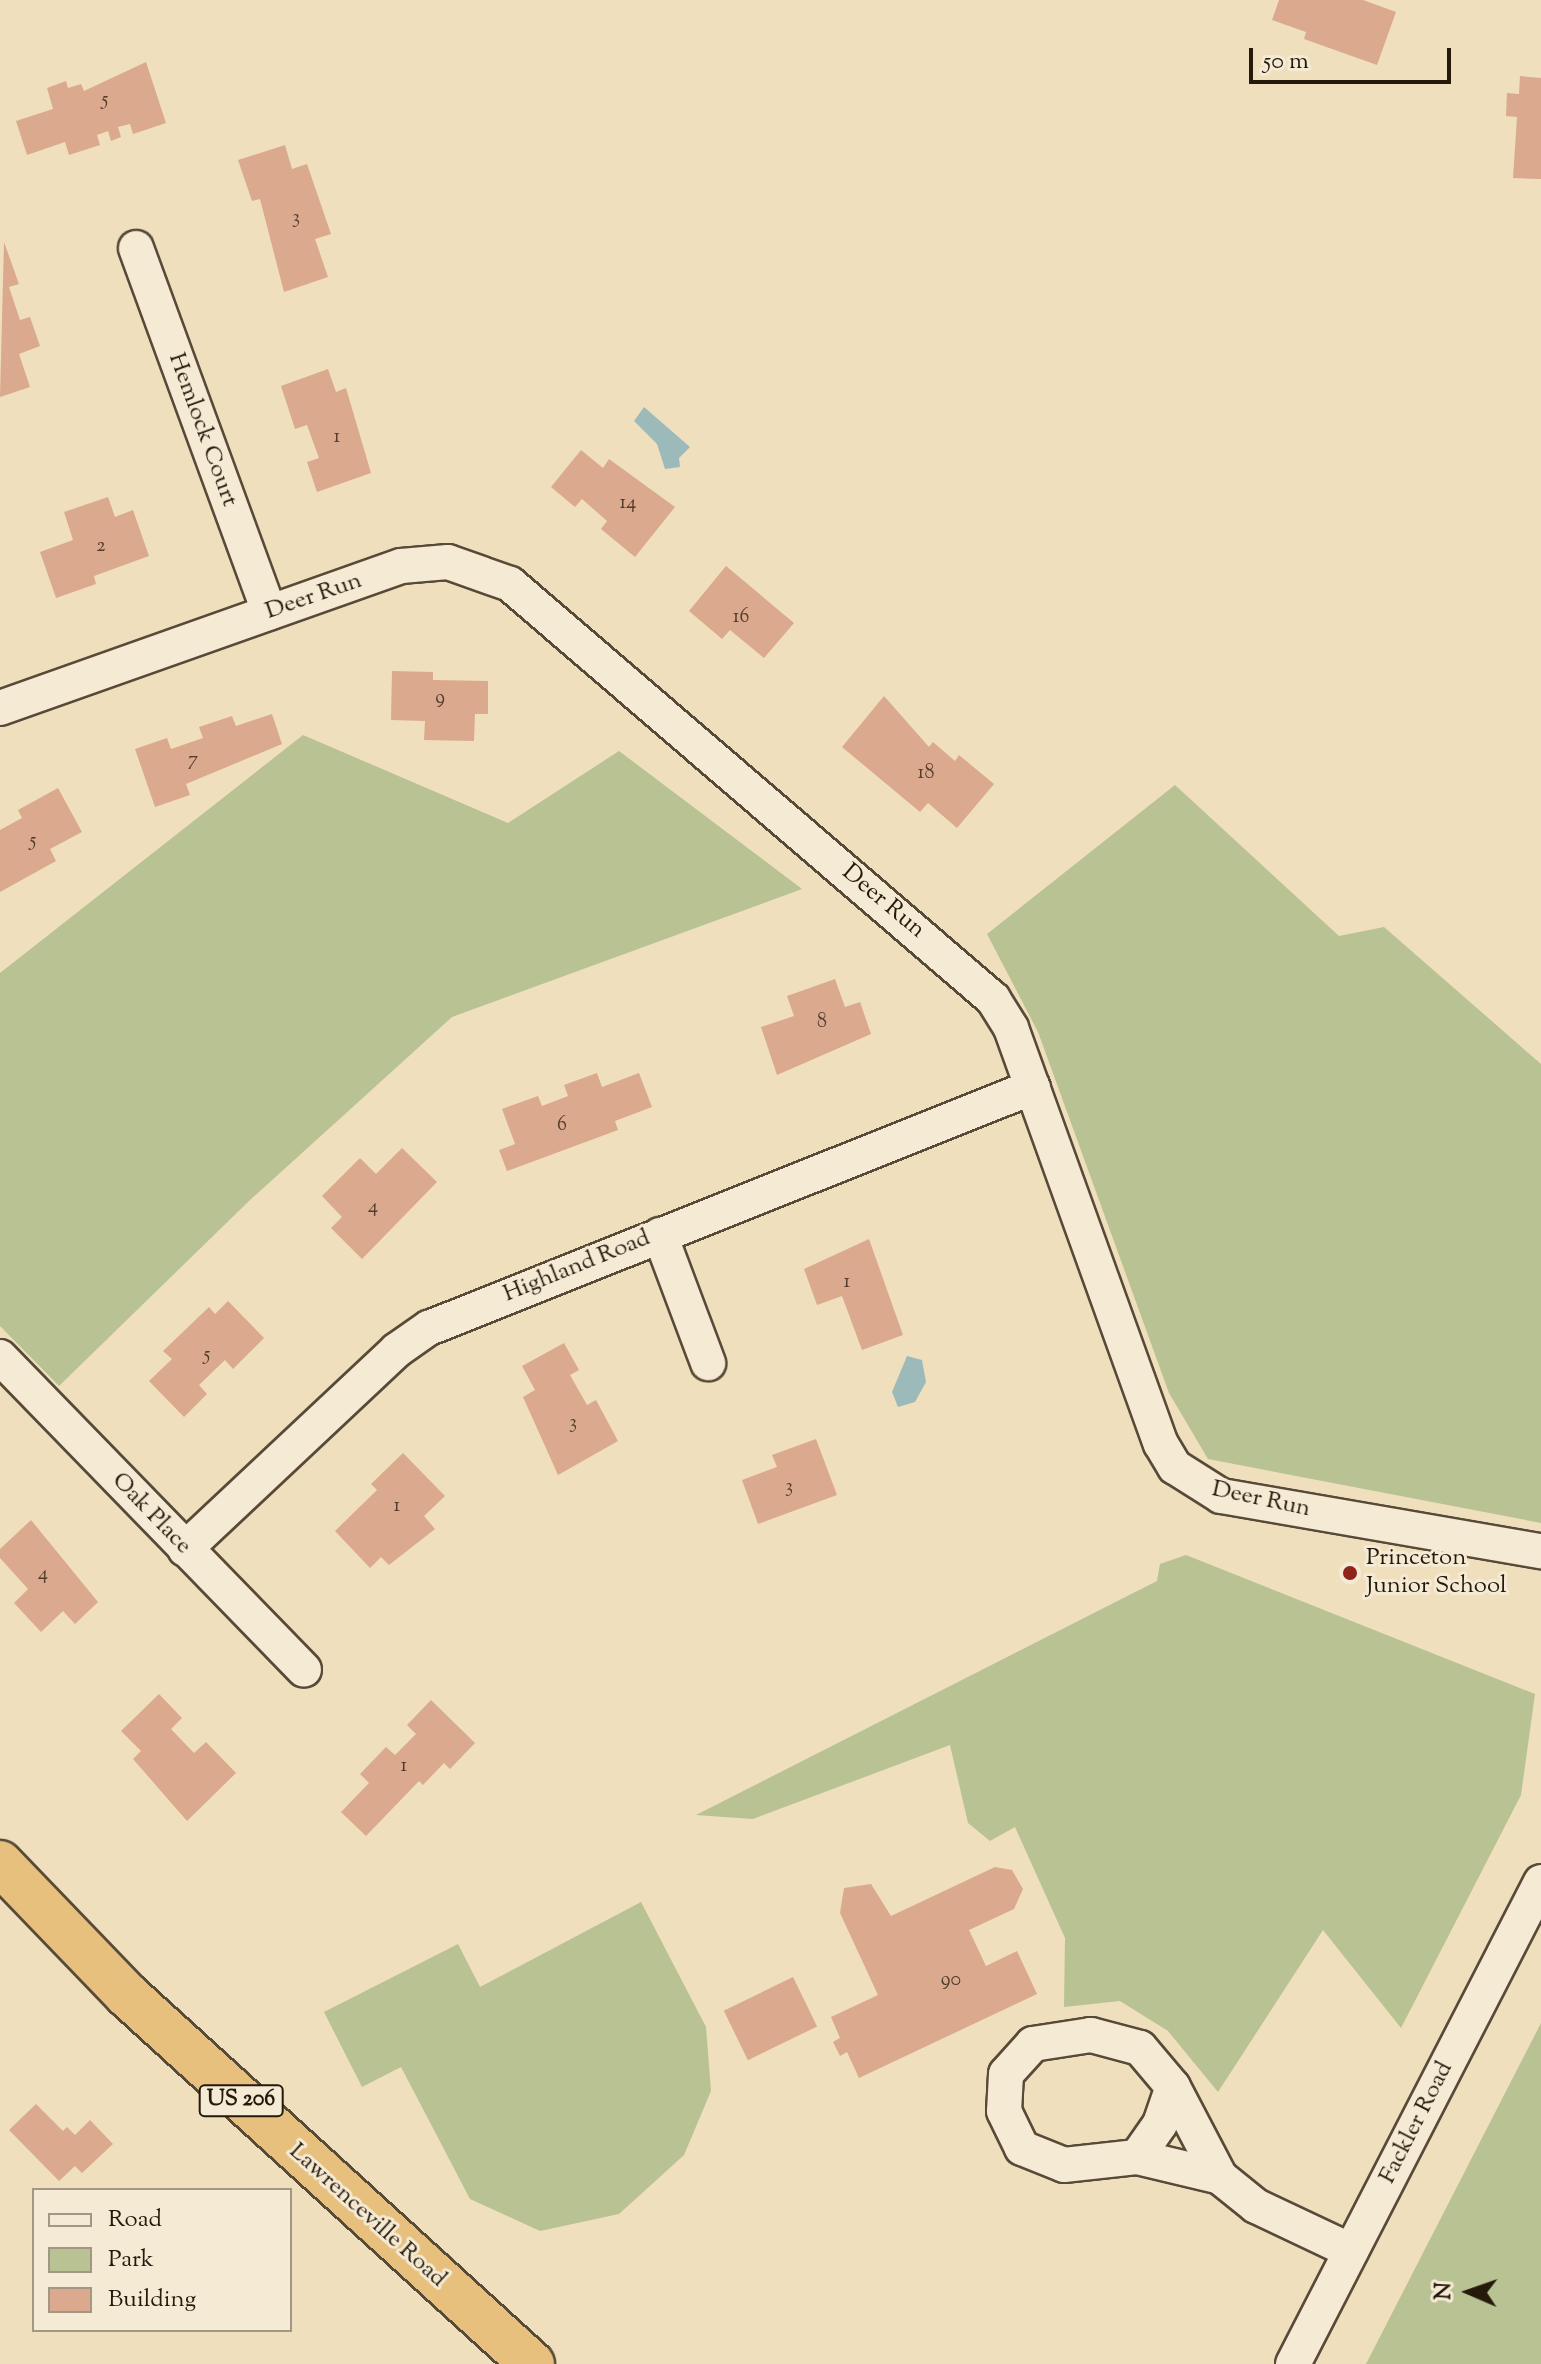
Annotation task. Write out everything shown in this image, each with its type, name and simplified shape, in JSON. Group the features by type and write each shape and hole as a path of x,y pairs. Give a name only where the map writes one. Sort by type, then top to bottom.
{"highway":[{"name":"Lawrenceville Road","path":"0,1863 127,1995 532,2364"}],"street":[{"name":"Hemlock Court","path":"136,248 269,612"},
{"name":"Deer Run","path":"0,708 417,563 460,565 510,584 969,975 1011,1028 1161,1444 1175,1467 1221,1496 1541,1551"},
{"name":"Highland Road","path":"185,1549 397,1350 429,1328 1033,1087"},
{"path":"660,1235 708,1363"},
{"name":"Oak Place","path":"0,1357 304,1670"},
{"name":"Fackler Road","path":"1293,2364 1541,1882"},
{"path":"1220,2177 1137,2157 1064,2165 1022,2148 1004,2111 1006,2074 1033,2044 1091,2035 1140,2048 1173,2087 1220,2177 1256,2206 1351,2251"},
{"path":"1137,2157 1160,2124 1173,2087"},
{"path":"491,2329 546,2364"}],"green space":[{"path":"303,735 508,823 619,751 802,889 452,1017 250,1200 59,1386 0,1326 0,973"},
{"path":"1175,785 1339,936 1384,927 1541,1064 1541,1523 1208,1459 1169,1393 1038,1032 987,934"},
{"path":"1186,1555 1535,1694 1521,1795 1401,2028 1323,1930 1218,2092 1168,2031 1120,2001 1064,2007 1065,1938 1015,1827 990,1841 968,1823 950,1745 753,1819 696,1815 1157,1581 1160,1564"},
{"path":"641,1902 706,2027 711,2091 684,2155 619,2214 540,2231 470,2199 401,2067 362,2087 324,2012 458,1944 480,1987"},
{"path":"1541,2023 1541,2364 1366,2364"}],"water":[{"path":"644,407 690,447 679,458 680,467 665,469 657,444 634,421"},
{"path":"907,1356 922,1360 926,1382 915,1402 898,1407 892,1392"}],"building":[{"path":"1279,0 1363,0 1396,12 1377,65 1304,39 1306,32 1272,20"},
{"path":"146,62 166,123 133,134 130,124 118,127 121,137 111,141 108,131 97,135 100,145 69,155 65,142 27,155 16,121 53,109 47,88 66,81 68,88 81,84 84,91"},
{"path":"1520,76 1541,78 1541,179 1513,178 1517,117 1506,116 1507,93 1519,94"},
{"path":"285,145 292,169 307,164 331,234 315,239 328,277 284,292 260,199 252,201 238,160"},
{"path":"4,242 19,284 9,287 20,320 30,317 40,346 19,354 30,387 0,397"},
{"path":"328,369 336,392 346,388 371,473 317,492 307,462 319,458 307,425 295,429 281,386"},
{"path":"581,450 603,468 609,459 675,507 635,557 601,529 607,521 582,499 575,507 551,487"},
{"path":"108,497 115,517 133,510 149,556 94,576 96,584 56,598 40,552 73,540 64,512"},
{"path":"726,566 794,623 764,658 730,630 722,639 689,611"},
{"path":"392,671 433,672 433,680 488,681 488,714 475,714 474,741 424,740 425,721 391,720"},
{"path":"884,696 929,747 933,742 955,761 959,755 994,784 957,828 928,803 920,812 842,747"},
{"path":"272,714 282,744 186,784 190,795 155,807 135,749 167,738 171,749 203,738 199,727 232,716 236,726"},
{"path":"58,788 82,832 50,849 56,861 0,892 0,830 22,818 18,810"},
{"path":"835,979 845,1007 860,1002 871,1034 777,1075 761,1027 794,1016 787,996"},
{"path":"597,1073 602,1087 639,1073 652,1107 615,1121 618,1130 507,1171 499,1150 515,1144 502,1109 538,1096 542,1106 568,1096 564,1085"},
{"path":"402,1148 437,1182 362,1259 331,1228 342,1217 322,1196 360,1158 376,1174"},
{"path":"869,1239 903,1335 862,1350 842,1296 817,1305 804,1269"},
{"path":"228,1301 264,1338 233,1369 225,1360 199,1385 207,1394 184,1417 149,1381 172,1359 163,1351 209,1307 215,1314"},
{"path":"564,1343 579,1370 570,1375 587,1405 596,1400 618,1441 558,1475 523,1397 535,1390 522,1366"},
{"path":"816,1439 837,1495 758,1524 742,1480 777,1467 772,1455"},
{"path":"403,1453 445,1496 424,1516 435,1529 389,1565 381,1557 370,1568 335,1531 377,1490 371,1484"},
{"path":"31,1520 98,1602 75,1624 63,1611 41,1632 14,1603 28,1589 0,1558 0,1549"},
{"path":"159,1694 182,1718 171,1729 194,1753 206,1742 236,1773 187,1821 133,1759 141,1751 121,1731"},
{"path":"431,1700 475,1743 450,1769 444,1763 423,1785 419,1781 366,1836 341,1812 369,1783 360,1774 386,1747 395,1755 416,1734 407,1725"},
{"path":"995,1867 1012,1870 1023,1889 1014,1909 969,1930 986,1966 1017,1951 1037,1994 859,2078 847,2052 840,2056 833,2042 840,2038 831,2017 878,1995 840,1913 844,1888 871,1884 891,1916"},
{"path":"793,1977 817,2026 748,2060 724,2011"},
{"path":"36,2104 63,2131 67,2127 75,2135 90,2120 113,2144 82,2173 75,2166 59,2181 9,2130"}],"place":[{"name":"Princeton Junior School","path":"1350,1573"}]}
